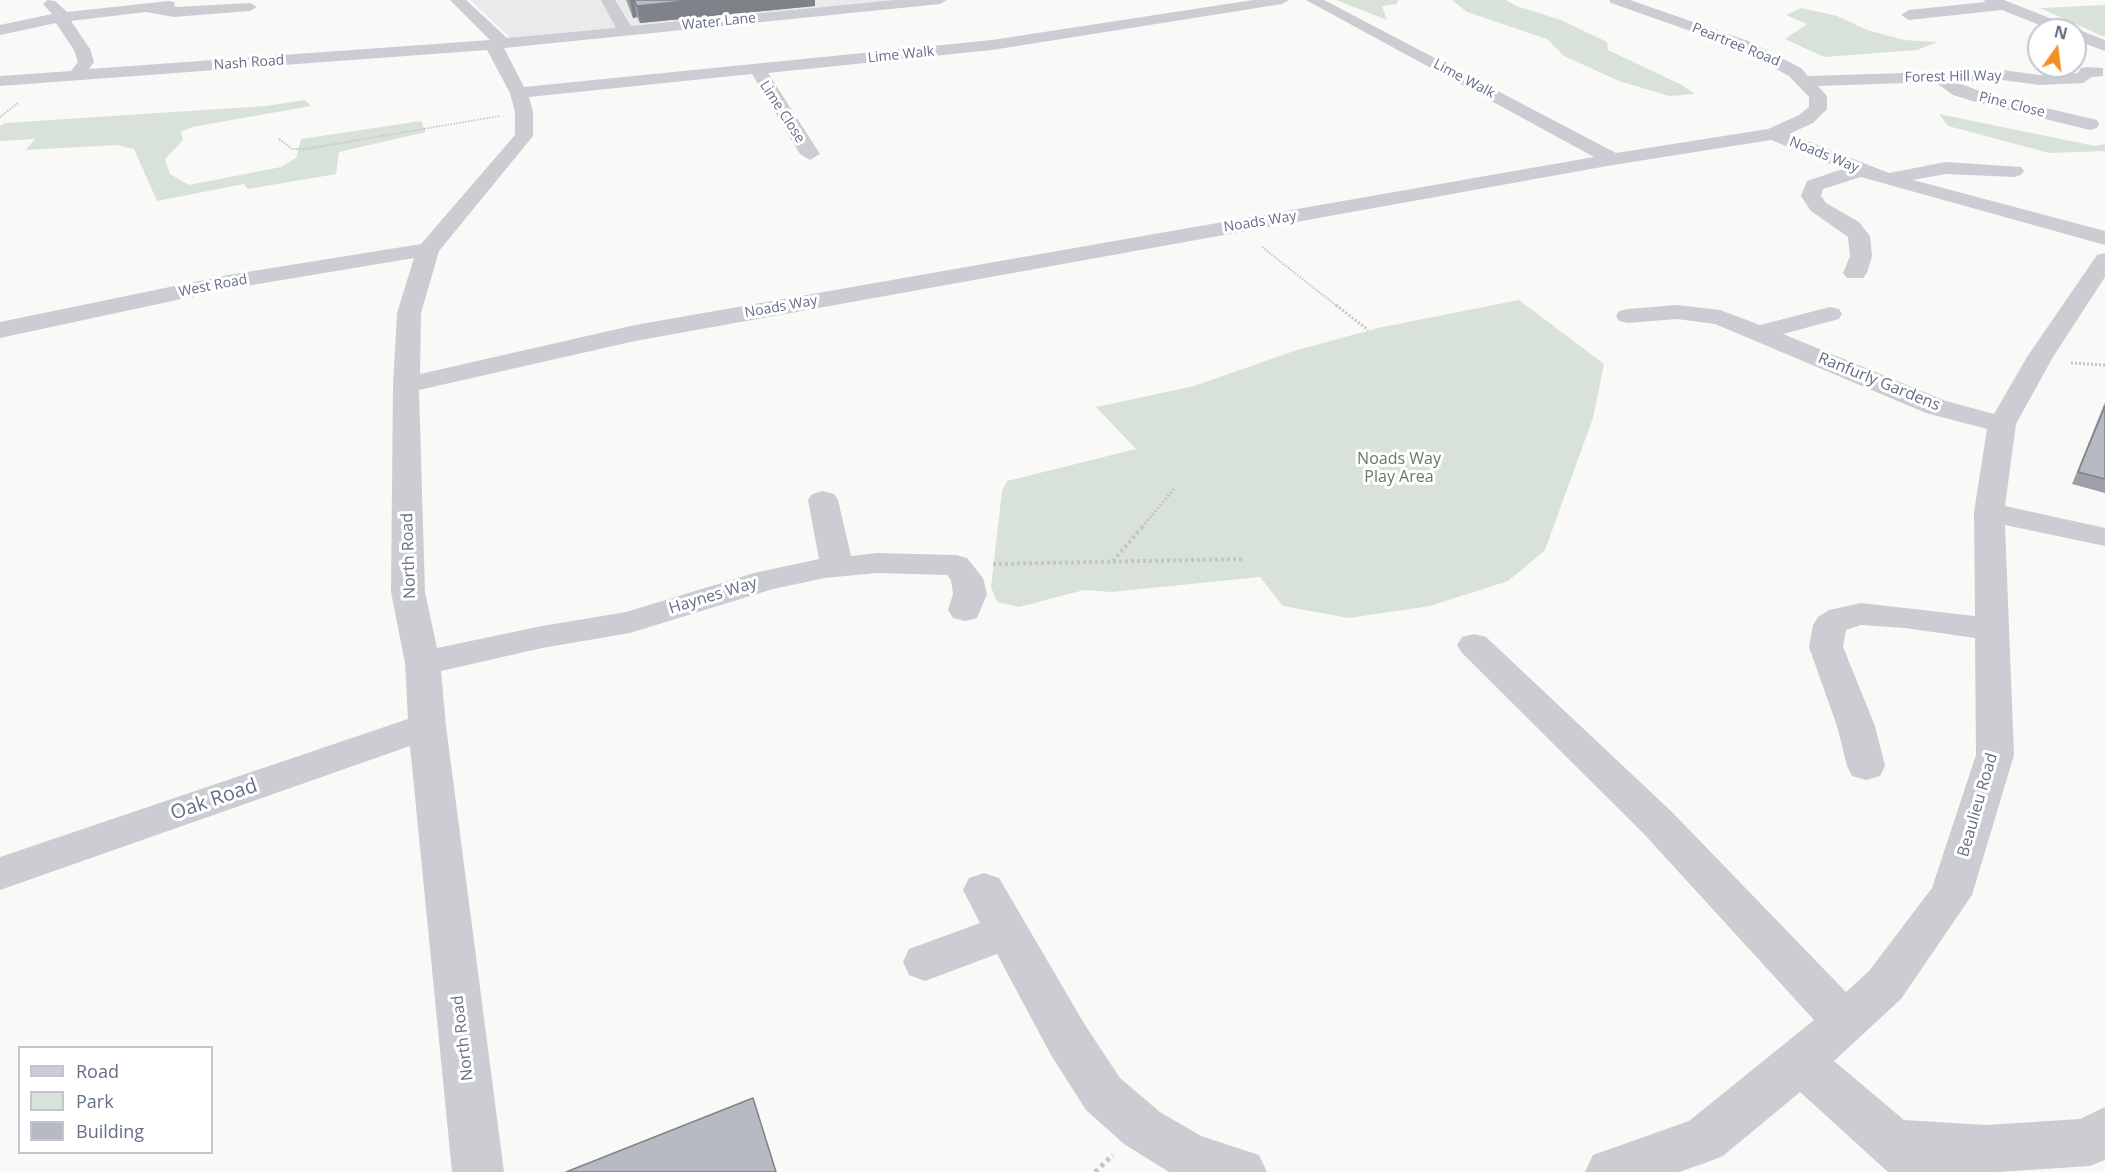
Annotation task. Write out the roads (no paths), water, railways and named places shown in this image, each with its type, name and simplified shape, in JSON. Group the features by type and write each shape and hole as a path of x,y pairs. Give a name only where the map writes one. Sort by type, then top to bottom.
{"street":[{"path":"461,0 499,38 499,44 495,50 521,103"},
{"path":"608,0 626,31"},
{"name":"Water Lane","path":"499,44 940,0"},
{"name":"Lime Walk","path":"521,103 756,68 1004,44 1282,0"},
{"name":"Lime Walk","path":"1313,0 1613,159"},
{"name":"Peartree Road","path":"1616,0 1742,44 1785,65 1806,81 1818,96 1818,109 1806,119 1773,134"},
{"path":"45,2 63,17 64,26 82,49 86,62 76,75"},
{"path":"1909,15 1997,2 2036,18"},
{"path":"0,30 25,23 63,17 169,6"},
{"path":"146,8 174,12 250,7"},
{"path":"1939,12 1960,20"},
{"path":"2087,39 2105,46"},
{"name":"Nash Road","path":"0,81 499,44"},
{"name":"Lime Close","path":"756,68 810,154"},
{"name":"Forest Hill Way","path":"1806,81 2002,75 2040,80 2082,78 2087,72 2097,72"},
{"name":"Pine Close","path":"1936,77 1959,91 1985,99 2090,124"},
{"name":"North Road","path":"478,1172 427,726 423,663 408,592 406,386 409,312 428,250 524,136 521,103"},
{"name":"Noads Way","path":"406,386 635,333 1613,159 1773,134 1885,179 2105,238"},
{"name":"Lime Close","path":"787,157 830,151"},
{"path":"1885,179 1946,168 2014,171"},
{"path":"1855,273 1862,256 1862,244 1851,227 1818,207 1811,196 1814,185 1861,170"},
{"name":"West Road","path":"0,330 228,282 400,252 428,250"},
{"name":"Beaulieu Road","path":"1611,1172 1705,1139 1800,1062 1846,1023 1885,985 1951,895 1995,755 1989,512 2002,424 2040,357 2105,260"},
{"name":"Ranfurly Gardens","path":"1628,316 1677,312 1720,317 1936,407 2002,424"},
{"path":"1758,333 1830,314"},
{"path":"823,500 837,567"},
{"path":"1989,512 2105,537"},
{"name":"Haynes Way","path":"423,663 542,637 630,622 766,580 837,567 917,562 956,565 967,578 970,594 965,610"},
{"path":"1866,766 1857,726 1826,647 1830,625 1840,618 1861,614 1905,617 1993,630"},
{"path":"1474,645 1658,823 1846,1023"},
{"name":"Oak Road","path":"0,874 427,726"},
{"path":"984,890 1068,1041 1102,1094 1142,1128 1190,1156 1241,1172"},
{"path":"925,962 1007,931"},
{"path":"1800,1062 1908,1157 2090,1142 2105,1130"}],"park label":[{"name":"Noads Way Play Area","path":"1399,468"}]}
